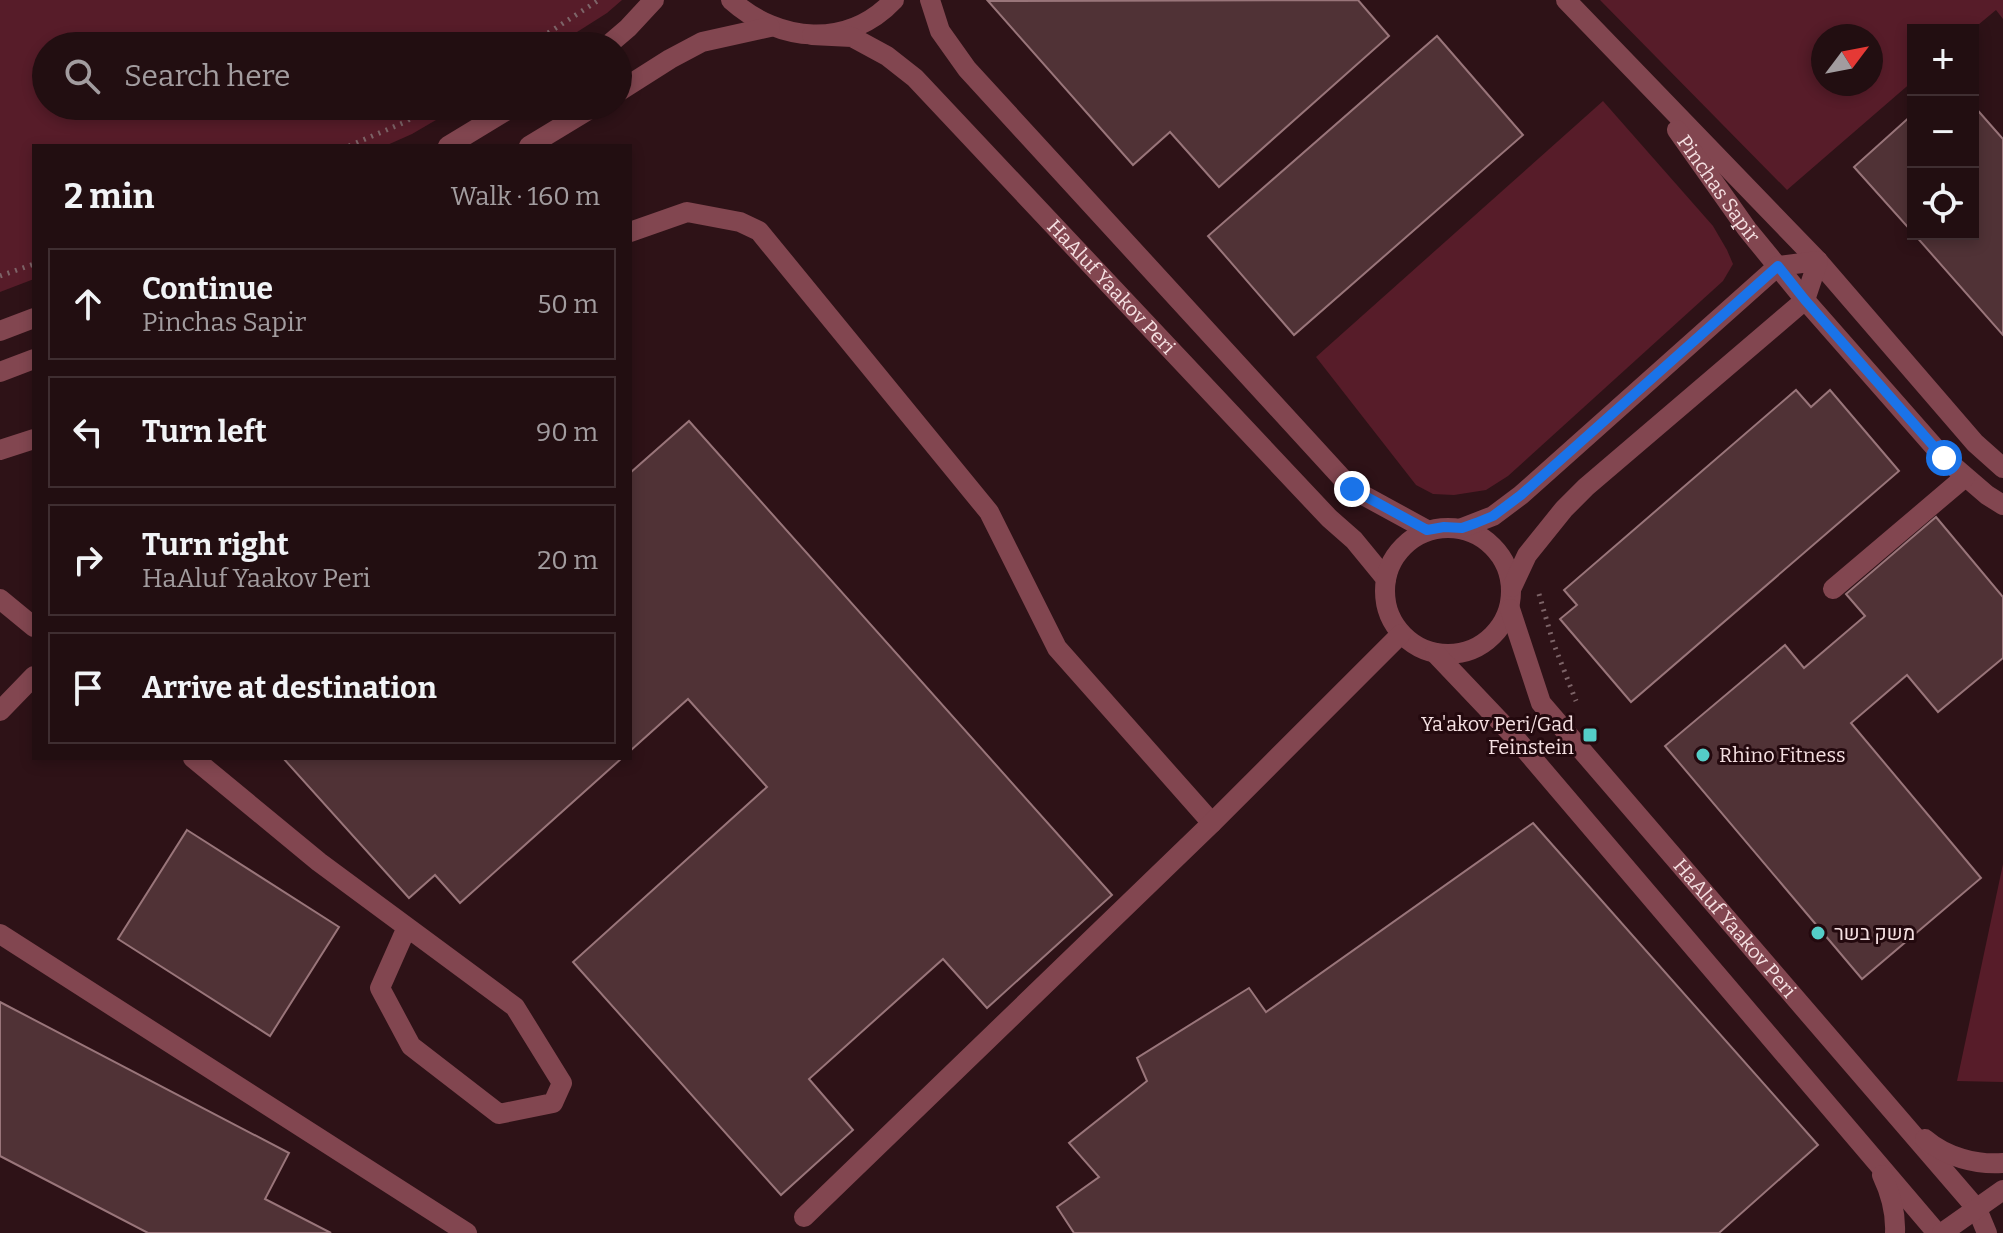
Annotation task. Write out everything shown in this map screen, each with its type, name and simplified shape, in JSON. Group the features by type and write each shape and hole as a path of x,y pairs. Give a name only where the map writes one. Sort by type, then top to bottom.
{"street":[{"path":"623,32 654,0"},
{"path":"731,0 746,14 770,27 812,35 838,32 864,23 894,0"},
{"name":"HaAluf Yaakov Peri","path":"930,0 940,31 967,69 1352,489 1427,530"},
{"name":"Pinchas Sapir","path":"1566,0 1818,261 1975,443 2003,468"},
{"path":"632,84 702,42 770,27"},
{"name":"HaAluf Yaakov Peri","path":"812,35 852,37 887,56 915,78 1329,518 1354,540 1386,579"},
{"name":"Pinchas Sapir","path":"1638,75 1747,229 1805,300 1944,458 2003,505"},
{"path":"451,144 491,120"},
{"path":"532,144 572,120"},
{"path":"632,231 687,212 740,222 759,231 989,512 1057,648 1212,823"},
{"path":"1462,528 1493,516 1521,495 1778,266 1818,261 1805,300 1586,487 1527,555 1512,587"},
{"path":"0,331 32,319"},
{"path":"0,372 32,360"},
{"path":"0,450 32,440"},
{"path":"1833,589 1965,477"},
{"path":"1462,528 1479,534 1496,548 1507,566 1512,587 1510,609 1502,626 1489,640 1472,650 1435,653 1417,646 1401,634 1390,617 1385,598 1386,579 1401,547 1413,537 1427,530 1462,528"},
{"path":"0,599 32,625"},
{"name":"HaAluf Yaakov Peri","path":"1510,609 1541,703 1977,1209 1987,1233"},
{"path":"804,1217 1212,823 1401,634"},
{"path":"1435,653 1511,733 1940,1233 2003,1190"},
{"path":"1,707 32,678"},
{"path":"195,760 319,862 407,927 515,1007 562,1083 553,1103 499,1114 411,1046 380,988 407,927"},
{"path":"0,934 467,1233"},
{"path":"1896,1115 1932,1146 1945,1153 1982,1164 2003,1163"},
{"path":"1874,1157 1893,1203 1895,1233"}],"path":[{"path":"550,32 599,0"},
{"path":"354,144 408,120"},
{"path":"0,276 32,265"},
{"path":"1527,555 1553,642 1581,713"}],"shaded area":[{"path":"0,0 622,0 577,32 32,32 32,120 436,120 390,144 32,144 32,280 0,292"},
{"path":"1600,0 2003,0 2003,19 1996,10 1979,24 1907,24 1907,86 1787,190"},
{"path":"1603,101 1713,226 1733,264 1723,281 1508,476 1486,490 1454,495 1433,494 1416,485 1316,357"},
{"path":"2003,864 2003,1082 1957,1081"}],"building":[{"path":"1358,0 1389,36 1219,187 1170,132 1133,165 988,1"},
{"path":"1437,36 1523,135 1294,335 1208,236"},
{"path":"1979,112 2003,139 2003,335 1919,240 1979,240"},
{"path":"1907,119 1907,226 1854,167"},
{"path":"1796,390 1811,407 1830,390 1899,471 1631,702 1560,619 1577,605 1564,590"},
{"path":"689,421 1112,895 987,1008 943,959 809,1079 853,1130 781,1195 573,962 767,787 688,699 632,749 632,471"},
{"path":"1936,517 2003,597 2003,658 1938,712 1907,675 1851,723 1981,878 1862,979 1665,746 1785,645 1804,668 1865,616 1846,594"},
{"path":"285,760 620,760 460,903 435,875 409,898"},
{"path":"1533,823 1818,1145 1719,1233 1074,1233 1057,1207 1099,1177 1069,1143 1147,1081 1137,1058 1249,988 1266,1012"},
{"path":"187,830 339,927 270,1036 118,939"},
{"path":"0,1002 289,1153 265,1199 331,1233 148,1233 0,1156"}],"place":[{"name":"Ya'akov Peri/Gad Feinstein","path":"1590,735"},
{"name":"Rhino Fitness","path":"1703,755"},
{"name":"משק בשר","path":"1818,933"}],"route":[{"path":"1352,489 1427,530 1462,528 1493,516 1521,495 1778,266 1944,458"}]}
